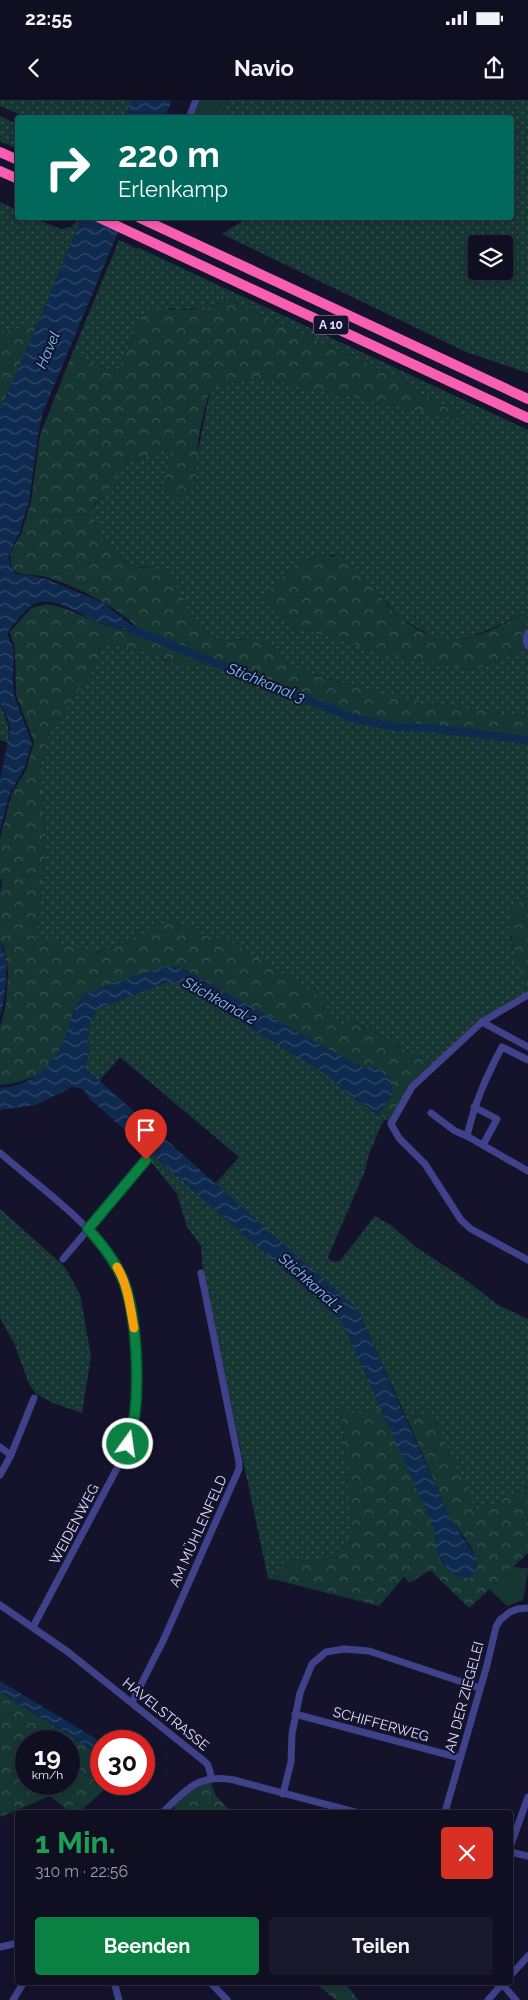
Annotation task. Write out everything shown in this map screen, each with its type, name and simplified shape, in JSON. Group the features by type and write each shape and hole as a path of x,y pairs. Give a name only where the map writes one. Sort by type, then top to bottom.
{"highway":[{"path":"0,152 15,159"},
{"path":"0,170 15,178"},
{"name":"A 10","path":"104,220 528,418"},
{"name":"A 10","path":"144,220 528,400"}],"street":[{"path":"190,115 196,100"},
{"path":"528,633 526,640 528,646"},
{"path":"528,995 482,1022 412,1087 391,1124 399,1138 425,1164 461,1220 471,1229 528,1260"},
{"path":"482,1022 528,1047"},
{"path":"467,1136 474,1107 485,1078 502,1046 528,1060"},
{"path":"474,1107 497,1119 483,1145"},
{"path":"430,1114 455,1131 528,1171"},
{"name":"WEIDENWEG","path":"0,1153 88,1229 104,1247 119,1270 129,1300 136,1353 135,1411 132,1432 123,1457 33,1627"},
{"path":"63,1259 146,1160"},
{"name":"AM MÜHLENFELD","path":"132,1702 163,1641 239,1469 201,1273"},
{"path":"0,1476 11,1455 34,1398"},
{"path":"0,1447 11,1455"},
{"name":"HAVELSTRASSE","path":"0,1605 68,1652 204,1761 208,1765 212,1779"},
{"name":"AN DER ZIEGELEI","path":"446,1810 496,1627 500,1620 510,1612 528,1608"},
{"path":"284,1794 291,1762 292,1734 300,1693 312,1664 326,1652 339,1649 369,1652 480,1688"},
{"name":"SCHIFFERWEG","path":"295,1714 460,1758"},
{"path":"167,1810 191,1786 212,1779 224,1778 347,1810"},
{"path":"513,1839 528,1797"},
{"path":"513,1853 528,1856"},
{"path":"0,1946 15,1944"},
{"path":"513,1973 528,1956"},
{"path":"13,2000 22,1985"},
{"path":"115,1985 119,2000"},
{"path":"213,1985 227,2000"},
{"path":"488,2000 502,1985"},
{"path":"504,1985 516,2000"}],"green space":[{"path":"0,100 132,100 125,115 20,115 0,106"},
{"path":"200,100 228,100 222,115 194,115"},
{"path":"228,100 528,100 528,373 466,352 222,234 244,220 514,220 514,115 222,115"},
{"path":"0,116 15,123 15,148 0,141"},
{"path":"0,202 15,209 15,220 38,220 61,229 71,227 77,220 80,222 37,326 0,331"},
{"path":"119,240 528,430 528,611 473,636 453,640 433,637 400,618 363,576 334,555 320,555 296,564 268,591 280,619 293,628 336,637 367,649 415,660 467,669 481,668 528,647 528,717 417,702 370,691 303,671 285,661 278,650 247,638 225,641 211,636 196,626 183,602 149,566 134,566 121,557 107,542 93,517 92,510 103,491 111,486 119,467 175,446 165,477 198,451 211,386 257,379 270,380 454,418 475,425 468,418 424,396 409,383 221,296 216,307 209,306 180,310 170,308 142,315 117,374 72,354"},
{"path":"221,296 409,383 424,396 469,419 476,426 454,418 270,380 257,379 211,386 200,429 196,474 191,487 180,498 172,497 165,490 165,477 175,446 126,463 118,472 110,487 97,500 92,510 93,517 107,542 121,557 134,566 158,569 170,577 176,585 194,622 201,630 211,636 227,640 263,639 270,642 285,661 292,666 317,676 388,695 528,717 528,738 428,726 400,725 342,712 141,631 108,605 72,586 46,577 23,574 12,569 10,554 21,534 31,502 40,435 72,354 117,374 142,315 152,310 161,309 185,310 216,307"},
{"path":"37,326 0,410 0,331"},
{"path":"320,555 328,555 347,562 368,581 398,616 415,628 432,636 448,639 478,635 528,611 528,647 480,668 467,669 367,649 336,637 293,628 271,610 266,602 268,591 296,564"},
{"path":"47,604 61,607 102,624 141,635 209,662 190,666 177,665 156,655 103,642 93,671 49,733 40,762 46,846 36,938 97,953 174,920 202,935 228,940 321,997 342,1031 351,1020 433,1065 412,1085 390,1123 378,1114 393,1095 376,1067 361,1067 185,970 174,966 85,994 68,1034 51,1063 35,1076 0,1085 0,1027 6,1004 8,972 4,947 0,942 0,892 2,885 0,877 0,838 12,793 26,770 34,742 16,695 15,649 10,632 31,608"},
{"path":"103,642 156,655 166,661 190,666 209,662 358,722 398,730 428,731 528,743 528,897 522,901 511,938 526,993 479,1020 433,1065 352,1020 342,1032 228,940 202,935 174,921 96,953 36,938 46,846 40,762 49,733 93,671"},
{"path":"0,705 9,732 8,743 0,740"},
{"path":"528,897 528,992 526,993 513,941 510,909"},
{"path":"165,983 178,983 331,1077 344,1091 384,1119 369,1154 365,1171 328,1257 333,1262 340,1261 375,1216 392,1226 416,1247 466,1280 498,1305 528,1319 528,1486 477,1513 431,1412 407,1419 357,1309 215,1184 239,1157 120,1057 99,1081 83,1067 89,1052 88,1034 90,1025 97,1009"},
{"path":"152,1154 341,1320 382,1407 370,1411 341,1411 353,1537 322,1562 291,1559 282,1572 272,1578 268,1578 203,1272 201,1246 187,1227 177,1194 148,1158"},
{"path":"0,1209 64,1266 80,1294 91,1356 82,1413 53,1403 36,1394 29,1384 14,1343 0,1318"},
{"path":"382,1407 435,1530 439,1555 443,1563 454,1574 470,1578 475,1571 474,1555 465,1538 449,1516 407,1419 431,1412 477,1512 528,1486 528,1553 469,1608 430,1570 410,1583 404,1577 379,1606 268,1578 272,1578 282,1572 291,1559 322,1562 353,1537 341,1411 370,1411"},
{"path":"513,1567 528,1568 528,1571 523,1600 507,1606 489,1589"},
{"path":"0,1692 60,1730 15,1730 15,1795 80,1795 80,1743 90,1749 90,1795 98,1795 81,1810 68,1810 50,1796 0,1817"},
{"path":"210,1781 216,1796 230,1810 175,1810 173,1805 186,1792"},
{"path":"317,1985 345,1985 358,2000 336,2000"}],"water":[{"path":"132,100 172,100 166,115 125,115"},
{"name":"Havel","path":"81,220 123,220 43,412 29,502 19,534 8,557 14,573 43,578 102,602 139,631 138,633 106,624 70,608 47,601 30,606 8,632 14,650 14,695 32,743 24,769 10,793 0,830 0,781 10,730 8,719 0,703 0,410"},
{"path":"0,943 3,949 6,968 4,1001 0,1017"},
{"path":"174,966 185,970 361,1067 376,1067 391,1080 393,1095 378,1114 344,1091 331,1077 178,983 165,983 97,1009 90,1025 88,1034 89,1052 84,1067 357,1309 449,1516 477,1559 476,1569 470,1578 454,1575 447,1569 436,1549 435,1530 341,1320 90,1099 83,1089 72,1087 36,1105 0,1110 0,1088 31,1079 48,1065 55,1057 65,1037 74,1010 84,996 97,989 162,967"},
{"path":"0,1681 90,1735 90,1749 80,1743 80,1730 60,1730 0,1692"}],"waterway":[{"name":"Stichkanal 3","path":"131,629 358,720 398,727 429,728 528,740"}],"slow traffic":[{"path":"117,1267 129,1300 134,1328"}],"route":[{"path":"128,1444 135,1411 136,1353 129,1300 119,1270 104,1247 88,1229 146,1160"}],"water label":[{"name":"Stichkanal 2","path":"220,1001"},
{"name":"Stichkanal 1","path":"311,1283"}]}
